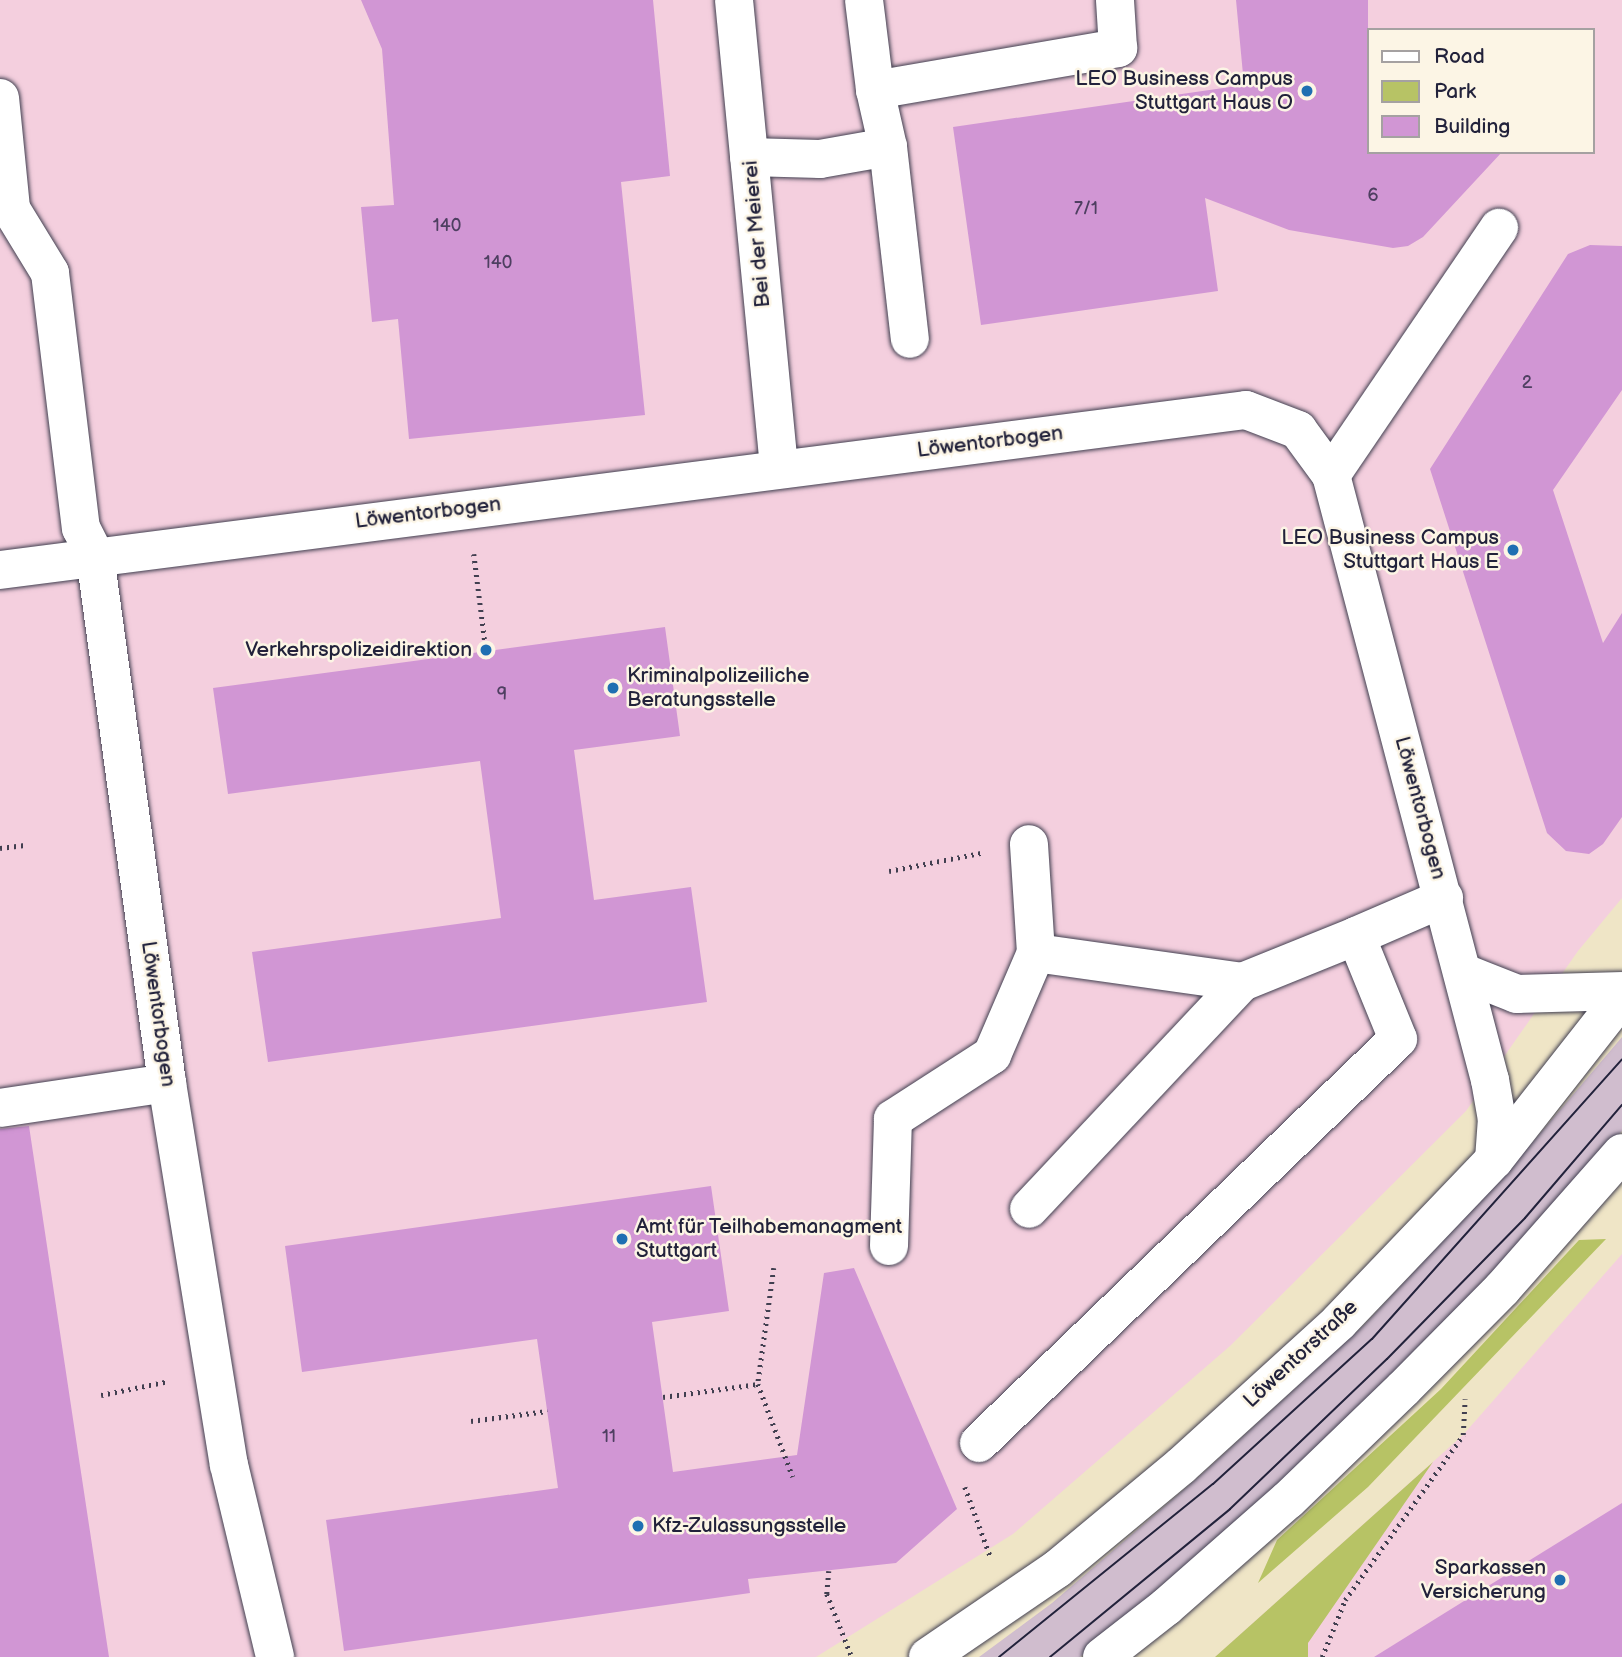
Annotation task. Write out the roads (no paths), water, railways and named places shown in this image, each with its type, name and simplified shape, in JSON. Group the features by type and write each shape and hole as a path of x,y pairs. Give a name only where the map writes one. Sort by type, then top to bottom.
{"street":[{"name":"Bei der Meierei","path":"734,0 779,469"},
{"path":"864,0 875,90 888,147 910,339"},
{"path":"875,90 1118,48 1115,0"},
{"path":"0,98 6,210 50,273 81,528 95,556 0,570"},
{"path":"750,157 820,159 888,147"},
{"path":"1331,475 1499,228"},
{"name":"Löwentorbogen","path":"275,1657 229,1465 167,1083 95,556 1246,410 1298,430 1331,475 1464,973 1495,1107 1494,1160"},
{"path":"888,1246 893,1119 992,1055 1036,953 1029,845"},
{"path":"1028,1209 1242,982 1444,898"},
{"path":"979,1443 1398,1039 1356,936"},
{"path":"1036,953 1242,982"},
{"path":"1464,973 1517,994 1622,991"},
{"name":"Löwentorstraße","path":"929,1657 1057,1570 1181,1466 1339,1322 1494,1160 1622,997"},
{"path":"0,1108 167,1083"},
{"path":"1102,1657 1166,1607 1288,1500 1394,1398 1502,1289 1622,1153"}],"tram line":[{"path":"999,1657 1213,1484 1372,1339 1622,1059"},
{"path":"1050,1657 1230,1509 1387,1359 1525,1218 1622,1105"}],"place":[{"name":"LEO Business Campus Stuttgart Haus O","path":"1307,91"},
{"name":"LEO Business Campus Stuttgart Haus E","path":"1513,550"},
{"name":"Verkehrspolizeidirektion","path":"486,650"},
{"name":"Kriminalpolizeiliche Beratungsstelle","path":"613,688"},
{"name":"Amt für Teilhabemanagment Stuttgart","path":"622,1239"},
{"name":"Kfz-Zulassungsstelle","path":"638,1526"},
{"name":"Sparkassen Versicherung","path":"1560,1580"}]}
